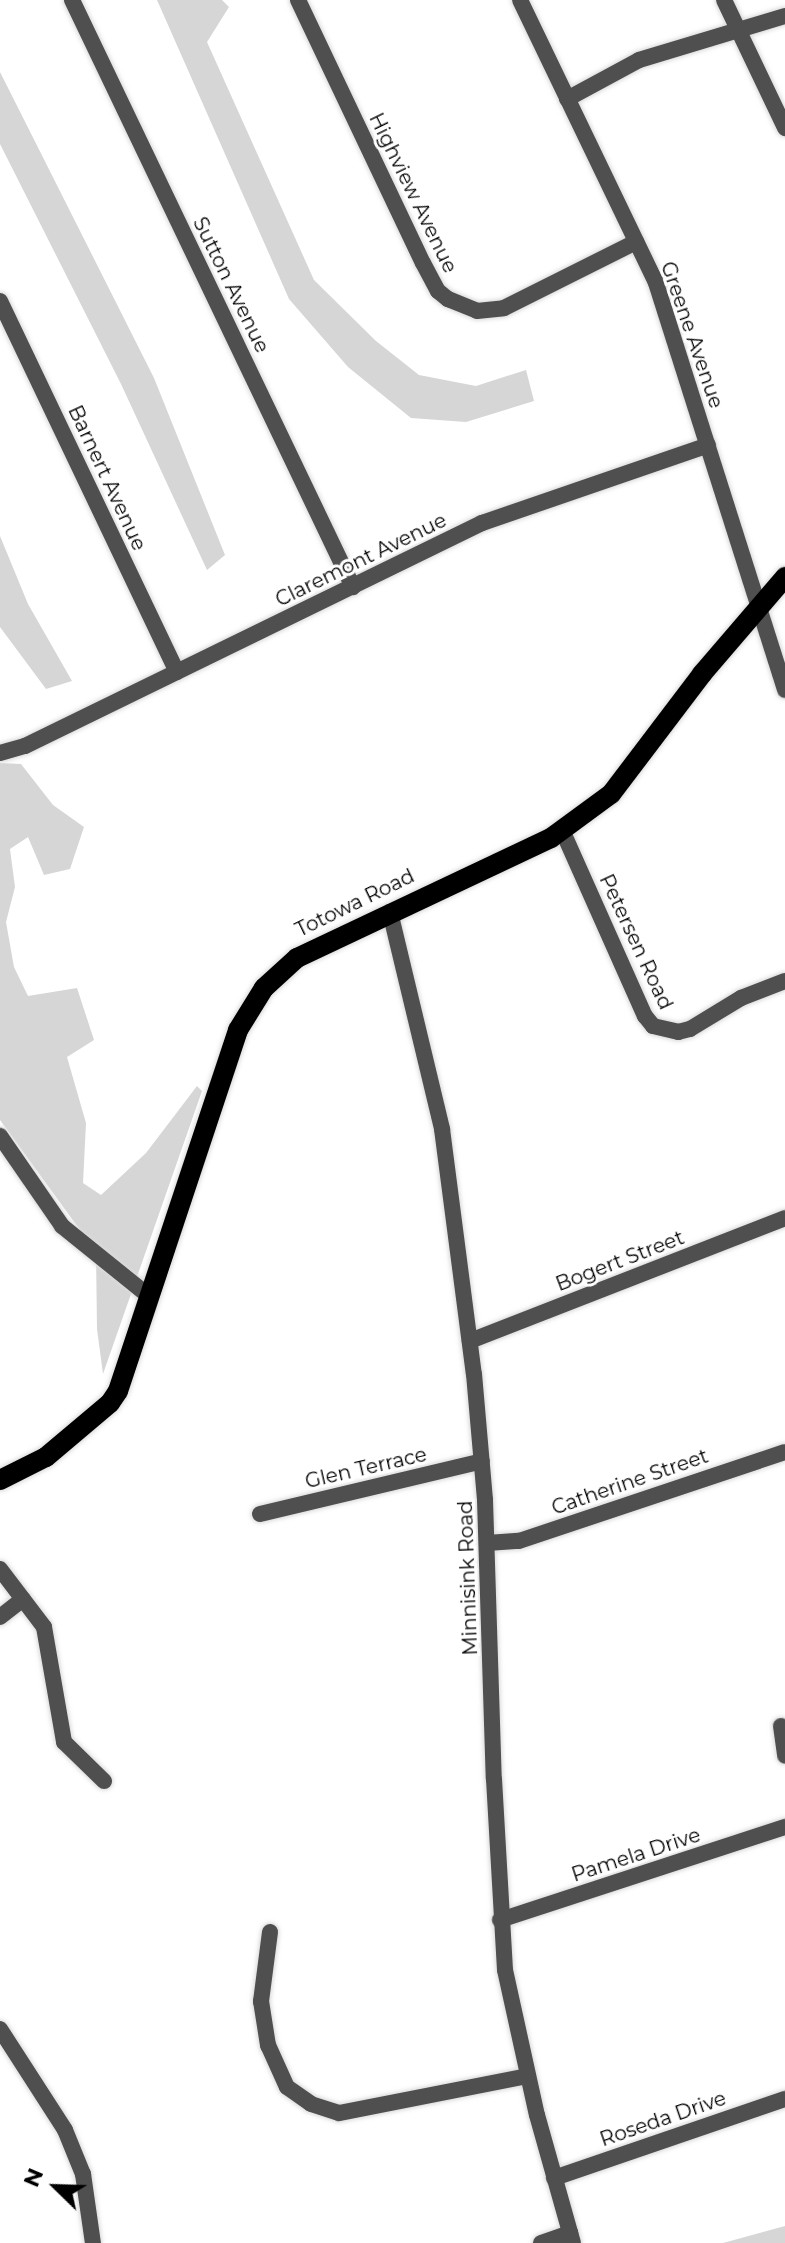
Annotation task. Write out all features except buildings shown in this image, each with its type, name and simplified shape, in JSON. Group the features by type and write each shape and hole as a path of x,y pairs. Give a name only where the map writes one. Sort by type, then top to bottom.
{"main road":[{"name":"Totowa Road","path":"0,1480 46,1457 110,1403 122,1380 238,1030 253,1002 297,958 562,830 611,794 702,674 785,577"}],"street":[{"name":"Sutton Avenue","path":"72,0 353,587"},
{"name":"Highview Avenue","path":"298,0 423,263 438,291 448,299 477,311 504,308 636,242"},
{"name":"Greene Avenue","path":"520,0 656,283 784,687"},
{"path":"724,0 785,128"},
{"path":"567,99 639,60 785,16"},
{"name":"Barnert Avenue","path":"0,301 177,672"},
{"name":"Claremont Avenue","path":"0,753 42,738 482,523 708,445"},
{"name":"Petersen Road","path":"562,830 645,1016 653,1026 678,1032 690,1029 741,998 785,981"},
{"name":"Minnisink Road","path":"390,912 439,1116 470,1341 487,1543 500,1920 505,1970 527,2076 572,2238"},
{"path":"0,1136 62,1226 150,1297"},
{"name":"Bogert Street","path":"470,1341 785,1218"},
{"name":"Catherine Street","path":"487,1543 519,1541 785,1452"},
{"name":"Glen Terrace","path":"260,1514 482,1461"},
{"path":"0,1569 46,1636 64,1742 104,1781"},
{"path":"0,1617 23,1599"},
{"path":"781,1726 785,1756"},
{"name":"Pamela Drive","path":"500,1920 785,1827"},
{"path":"270,1932 261,2001 268,2045 287,2087 311,2104 339,2113 527,2076"},
{"path":"0,2029 65,2130 83,2174 93,2243"},
{"name":"Roseda Drive","path":"554,2178 785,2099"},
{"path":"541,2243 572,2238"}],"shaded area":[{"path":"157,0 222,0 229,7 207,42 314,280 376,341 419,375 476,386 526,370 534,401 466,422 411,418 348,367 289,299"},
{"path":"0,72 154,378 225,555 207,570 121,384 0,144"},
{"path":"0,536 28,604 72,681 46,689 0,627"},
{"path":"0,763 21,764 53,805 84,827 70,869 44,875 28,837 10,849 15,887 6,922 14,967 28,996 77,988 94,1040 67,1057 86,1123 83,1183 101,1195 146,1153 197,1086 202,1091 103,1374 97,1329 96,1252 0,1120"},
{"path":"785,2226 785,2243 723,2243"}]}
